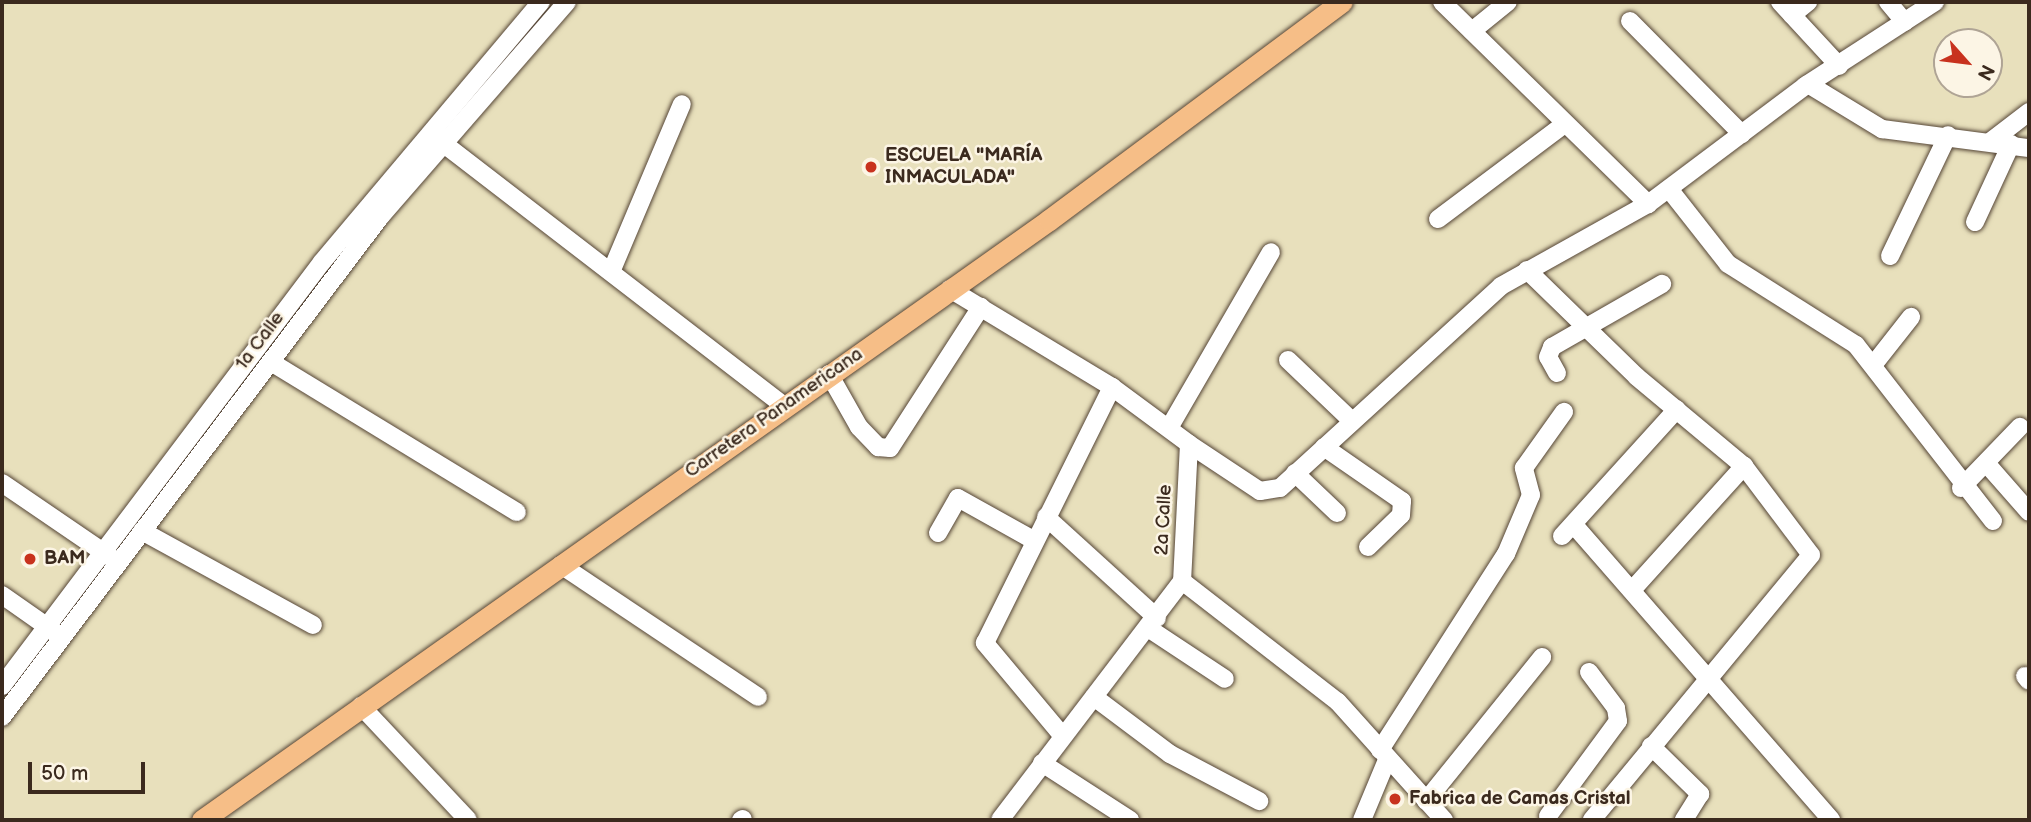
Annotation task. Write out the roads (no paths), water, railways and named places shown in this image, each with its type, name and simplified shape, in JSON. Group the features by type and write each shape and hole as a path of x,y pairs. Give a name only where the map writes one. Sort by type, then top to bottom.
{"main road":[{"name":"Carretera Panamericana","path":"202,820 950,289 1342,2"}],"street":[{"name":"1a Calle","path":"2,686 426,131 541,2"},
{"name":"1a Calle","path":"2,718 271,362 444,144 567,2"},
{"path":"1442,2 1563,125 1648,204"},
{"path":"1472,32 1508,2"},
{"path":"1808,2 1786,8 1839,66"},
{"path":"1888,2 1905,22"},
{"path":"950,289 1112,387 1189,444 1260,491 1280,488 1478,306 1527,270 1648,204 1808,84 1935,2"},
{"path":"1629,21 1742,134"},
{"path":"1808,84 1882,129 1948,135 2020,146 1975,222"},
{"path":"611,272 682,104"},
{"path":"1990,142 2029,112"},
{"path":"1438,219 1563,125"},
{"path":"426,131 784,406"},
{"path":"1890,256 1948,135"},
{"path":"1669,189 1728,264 1856,345 1874,364 1961,488 1993,521"},
{"path":"1169,428 1271,252"},
{"path":"1527,270 1585,330 1744,466 1811,555 1709,673 1592,820"},
{"path":"1557,373 1548,357 1552,347 1662,284"},
{"path":"829,374 859,427 878,447 890,448 981,307"},
{"path":"1874,364 1911,317"},
{"path":"1288,360 1352,421"},
{"path":"271,362 517,512"},
{"path":"1061,734 985,643 1033,540 1112,387"},
{"path":"1677,409 1568,530 1633,589 1709,673 1831,820"},
{"path":"1362,820 1384,755 1506,554 1531,495 1524,468 1564,412"},
{"path":"1961,488 2020,427"},
{"name":"2a Calle","path":"1000,820 1061,734 1094,697 1182,581 1189,444"},
{"path":"1324,447 1402,501 1401,515 1368,547"},
{"path":"1986,463 2029,512"},
{"path":"1633,589 1744,466"},
{"path":"1295,473 1337,513"},
{"path":"2,484 119,562"},
{"path":"937,533 958,498 1033,540"},
{"path":"1046,517 1152,623 1225,680"},
{"path":"142,531 313,625"},
{"path":"561,565 758,697"},
{"path":"1182,581 1338,702 1444,820"},
{"path":"2,595 62,638"},
{"path":"1426,801 1542,657"},
{"path":"1550,819 1618,721 1616,708 1589,672"},
{"path":"1094,697 1170,754 1259,801"},
{"path":"361,706 468,820"},
{"path":"1651,746 1700,794 1684,820"},
{"path":"1042,763 1130,820"}],"place":[{"name":"ESCUELA \"MARÍA INMACULADA\"","path":"871,167"},
{"name":"BAM","path":"30,559"},
{"name":"Fabrica de Camas Cristal","path":"1395,799"}]}
